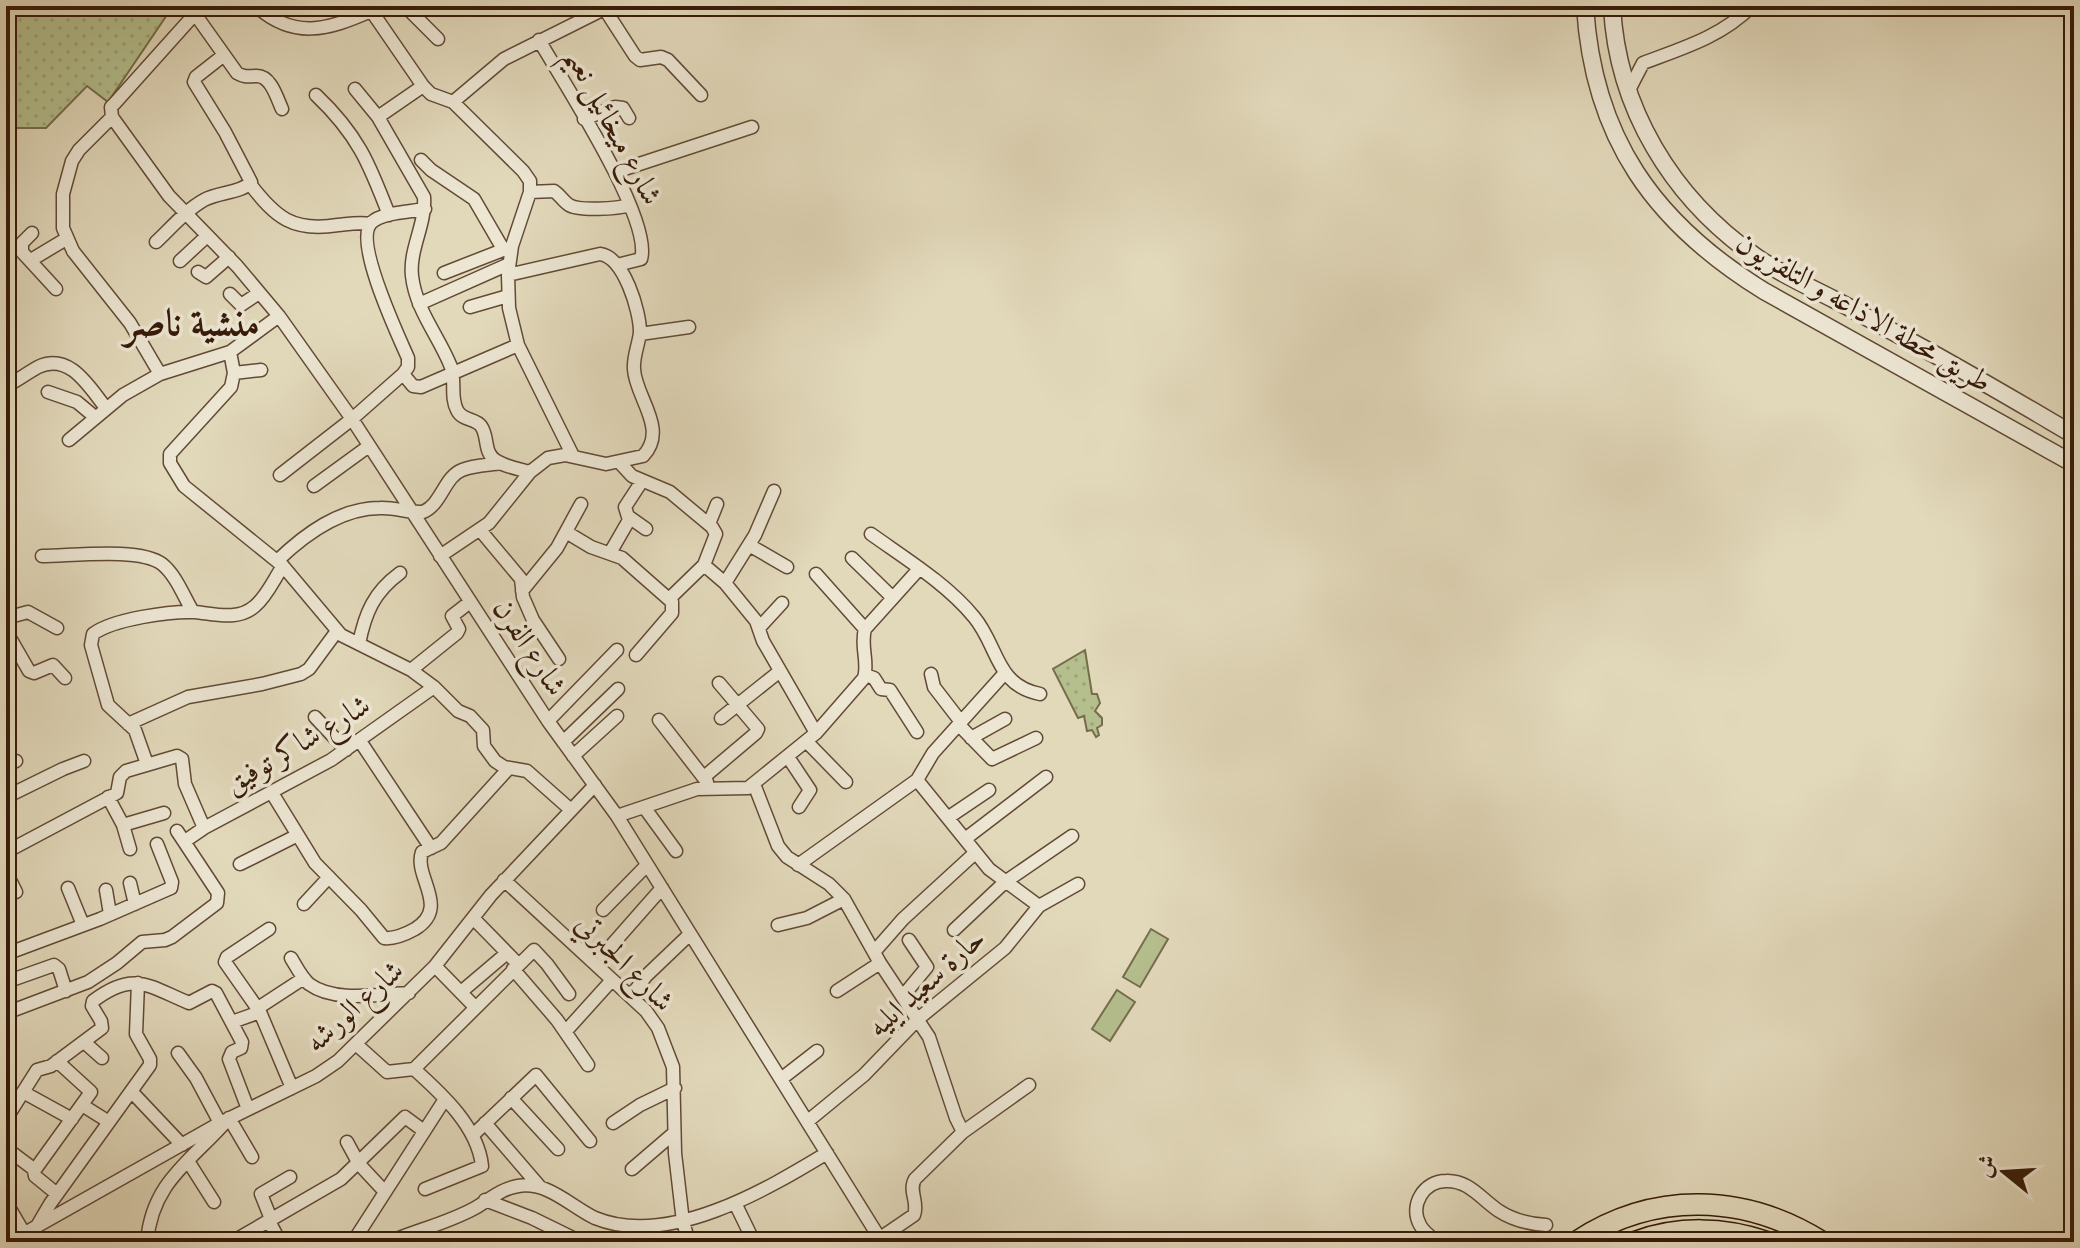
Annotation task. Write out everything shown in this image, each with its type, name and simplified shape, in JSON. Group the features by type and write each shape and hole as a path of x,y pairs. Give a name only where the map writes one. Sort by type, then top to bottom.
{"main road":[{"path":"1576,1242 1626,1215 1658,1206 1690,1203 1757,1214 1794,1227 1822,1242"},
{"path":"1635,1242 1705,1230 1737,1233 1767,1242"}],"street":[{"path":"256,6 277,22 293,28 309,29 327,28 370,9 423,86 431,94 453,102 523,171 530,181 530,192 508,248 508,296 518,345 573,456"},
{"path":"405,6 438,39"},
{"name":"طريق محطة الاذاعه و التلفزيون","path":"1585,6 1593,67 1610,123 1648,190 1692,240 1724,266 1764,291 2074,464"},
{"name":"طريق محطة الاذاعه و التلفزيون","path":"1612,6 1618,52 1628,92 1642,127 1664,164 1713,221 1776,270 2074,435"},
{"path":"1628,92 1643,63 1712,37 1752,6"},
{"path":"453,102 504,59 581,12 607,7 635,56 640,60 661,57 668,60 701,95"},
{"path":"160,374 138,335 66,239 62,213 69,169 79,150 112,117 111,107 198,10 237,73 243,77 263,77 268,81 282,109"},
{"name":"شارع ميخائيل نعيم","path":"539,40 615,172 641,234 643,256 639,260 617,265"},
{"path":"1618,52 1643,63"},
{"path":"224,55 194,82 244,165 251,179 250,184 268,207 283,219 300,226 370,224 389,215 425,209"},
{"path":"378,117 423,86"},
{"path":"355,89 378,117 420,188 425,209 411,265 419,304 453,372 457,410 463,418 479,423 492,458 530,472"},
{"path":"316,95 340,118 361,147 389,215"},
{"path":"584,119 615,107 623,108 629,118"},
{"name":"شارع الفرن","path":"112,117 185,214 229,257 279,316 352,419 548,721 617,816 808,1121 879,1241"},
{"path":"615,172 752,127"},
{"path":"421,160 474,199 508,248"},
{"path":"156,242 185,214 212,196 250,184"},
{"path":"530,192 554,191 569,205 576,207 610,209 629,205"},
{"path":"1692,240 1713,221"},
{"path":"280,475 352,419 408,367 408,358 376,278 366,241 370,224"},
{"path":"32,233 25,238 21,248 56,289"},
{"path":"180,261 207,236"},
{"path":"31,260 66,239"},
{"path":"444,273 508,248"},
{"path":"419,304 508,269 607,255 617,265 636,305 640,334 634,369 651,415 651,441 649,450 643,456 598,464 573,456 548,458 530,472 506,505 480,530 440,556"},
{"path":"198,272 206,277 229,257"},
{"path":"230,294 241,305 259,293"},
{"path":"470,307 508,296"},
{"path":"69,440 123,395 160,374 230,352 279,316"},
{"path":"1864,345 1861,337 1863,329 1870,324 1878,324"},
{"path":"640,334 689,327"},
{"path":"403,374 416,387 518,345"},
{"path":"230,352 234,373 231,387 172,450 168,459 184,486 280,563 337,631 411,670 434,687 483,730 484,746 495,761 509,768 527,771 571,810"},
{"path":"6,386 46,364 65,365 74,369 106,408"},
{"path":"234,373 261,370"},
{"path":"48,392 77,402 95,417"},
{"path":"314,486 369,446"},
{"path":"619,462 625,471 670,492 709,524 716,534 704,565 669,599"},
{"path":"147,764 135,730 108,705 91,645 93,634 139,619 193,612 222,616 244,613 262,599 280,563 314,530 349,513 381,507 413,513 430,509 455,474 502,463"},
{"path":"610,553 628,523 625,507 642,481"},
{"path":"725,583 749,545 774,491"},
{"path":"522,591 546,563 581,504"},
{"path":"709,524 717,504"},
{"path":"629,517 646,529"},
{"path":"480,530 521,579 522,591 533,620 559,659"},
{"path":"566,532 591,547 622,558 672,602 672,613 636,655"},
{"path":"871,534 972,614 983,629 1004,674 1020,688 1040,694"},
{"path":"749,545 787,567"},
{"path":"42,556 122,555 152,558 166,567 193,612"},
{"path":"852,558 893,598"},
{"path":"704,565 725,583 756,621 811,737 846,782"},
{"path":"659,720 708,783 740,790 754,784 811,737 865,675 862,646 865,629 919,569"},
{"path":"359,644 370,604 378,592 400,573"},
{"path":"816,574 865,629"},
{"path":"411,670 457,633 459,629 452,616 470,602"},
{"path":"759,628 782,603"},
{"path":"6,618 28,612 57,628"},
{"path":"6,631 29,671 34,673 53,665 65,678"},
{"path":"128,724 188,697 301,674 309,669 337,631"},
{"path":"548,721 617,650"},
{"path":"721,718 780,671"},
{"path":"931,674 934,687 960,724 992,759 1036,738"},
{"path":"798,865 917,780 933,753 1004,674"},
{"path":"865,675 874,678 881,689 890,690 917,732"},
{"path":"617,816 708,783 756,733 756,725 719,683"},
{"name":"شارع شاكر توفيق","path":"66,991 98,976 142,942 172,937 217,903 218,893 181,836 204,828 272,793 346,750 434,687"},
{"path":"563,742 618,689"},
{"path":"573,756 617,716"},
{"path":"315,717 346,750"},
{"path":"971,738 1005,719"},
{"path":"360,741 431,848"},
{"path":"6,852 117,793 123,773 177,756 182,759 185,784 204,828"},
{"path":"788,757 810,790 799,807"},
{"path":"6,797 84,761"},
{"path":"272,793 296,836 329,877 384,938 393,938 412,931 427,916 431,900 419,856 441,843 509,768"},
{"path":"965,839 1046,777"},
{"path":"917,780 975,853 1005,882 1039,906"},
{"path":"754,784 778,846 844,899 929,1037 963,1132"},
{"name":"شارع الورشه","path":"9,1242 30,1233 224,1121 316,1076 357,1045 435,966 504,880 595,785"},
{"path":"949,817 989,790"},
{"path":"108,797 123,825 130,849"},
{"path":"644,807 676,851"},
{"path":"123,825 164,813"},
{"path":"240,864 296,836"},
{"path":"954,930 1005,882 1072,836"},
{"path":"6,954 167,890 172,885 157,844"},
{"path":"837,991 877,957 903,919 975,853"},
{"path":"603,910 647,865"},
{"path":"6,872 16,892"},
{"path":"304,904 329,877"},
{"name":"شارع الجبرتي","path":"504,880 646,1011 667,1047 675,1088 674,1133 683,1222 689,1242"},
{"path":"130,883 135,904"},
{"name":"حارة سعيد ايليه","path":"808,1121 864,1075 918,1019 1005,948 1039,906 1078,884"},
{"path":"68,888 83,925"},
{"path":"603,955 662,888"},
{"path":"106,890 110,914"},
{"path":"778,925 807,918 844,899"},
{"path":"474,919 507,953 588,1065"},
{"path":"269,929 227,957 226,964 259,1010 292,1088"},
{"path":"631,996 646,976 690,934"},
{"path":"903,996 927,967 909,940"},
{"path":"357,1045 388,1072 414,1069 515,966 535,951 569,994"},
{"path":"461,992 507,953"},
{"path":"291,958 304,978 333,994 409,993"},
{"path":"6,982 54,965 59,969 66,991 6,1013"},
{"path":"435,966 475,1007"},
{"path":"232,1022 259,1010 304,978"},
{"path":"566,1031 612,980"},
{"path":"6,1202 30,1233 151,1062 136,1034 138,983"},
{"path":"6,1119 37,1070 48,1067 102,1028 92,1006 93,1001 111,989 138,983 152,985 189,1003 214,991 243,1044 230,1054 229,1059 248,1109"},
{"path":"84,1042 102,1058"},
{"path":"781,1079 817,1051"},
{"path":"178,1053 252,1157"},
{"path":"57,1061 90,1089 35,1170 35,1176 57,1194"},
{"path":"414,1069 445,1099 473,1135 482,1166 425,1189"},
{"path":"473,1135 538,1076 590,1141"},
{"path":"879,1241 914,1215 913,1182 963,1132 1029,1085"},
{"path":"613,1123 640,1105 675,1088"},
{"path":"131,1091 182,1145"},
{"path":"23,1092 72,1119"},
{"path":"511,1098 558,1149"},
{"path":"353,1242 445,1099"},
{"path":"82,1105 109,1122"},
{"path":"232,1242 341,1179 405,1117 424,1131"},
{"path":"147,1242 150,1219 161,1192 224,1121"},
{"path":"485,1123 540,1187 597,1219 631,1228 654,1229 735,1203 827,1153"},
{"path":"632,1169 674,1133"},
{"path":"347,1142 359,1164 385,1192"},
{"path":"11,1152 35,1170"},
{"path":"188,1161 214,1202"},
{"path":"280,1242 261,1194 290,1177"},
{"path":"1438,1242 1422,1230 1416,1207 1428,1187 1442,1181 1470,1187 1499,1211 1516,1220 1546,1225"},
{"path":"389,1242 475,1208 496,1193 517,1186 540,1187"},
{"path":"485,1200 581,1242"},
{"path":"735,1203 754,1242"},
{"path":"611,1242 631,1228"},
{"path":"1352,1242 1361,1239 1368,1242"}],"green space":[{"path":"6,6 173,6 108,102 87,86 46,128 8,128"},
{"path":"1085,650 1092,694 1097,694 1100,703 1095,711 1102,718 1096,737 1092,730 1087,731 1084,716 1078,718 1053,669"},
{"path":"1151,929 1168,939 1140,987 1123,977"},
{"path":"1117,990 1135,1002 1110,1041 1092,1029"}],"district":[{"name":"منشية ناصر","path":"192,322"}]}
